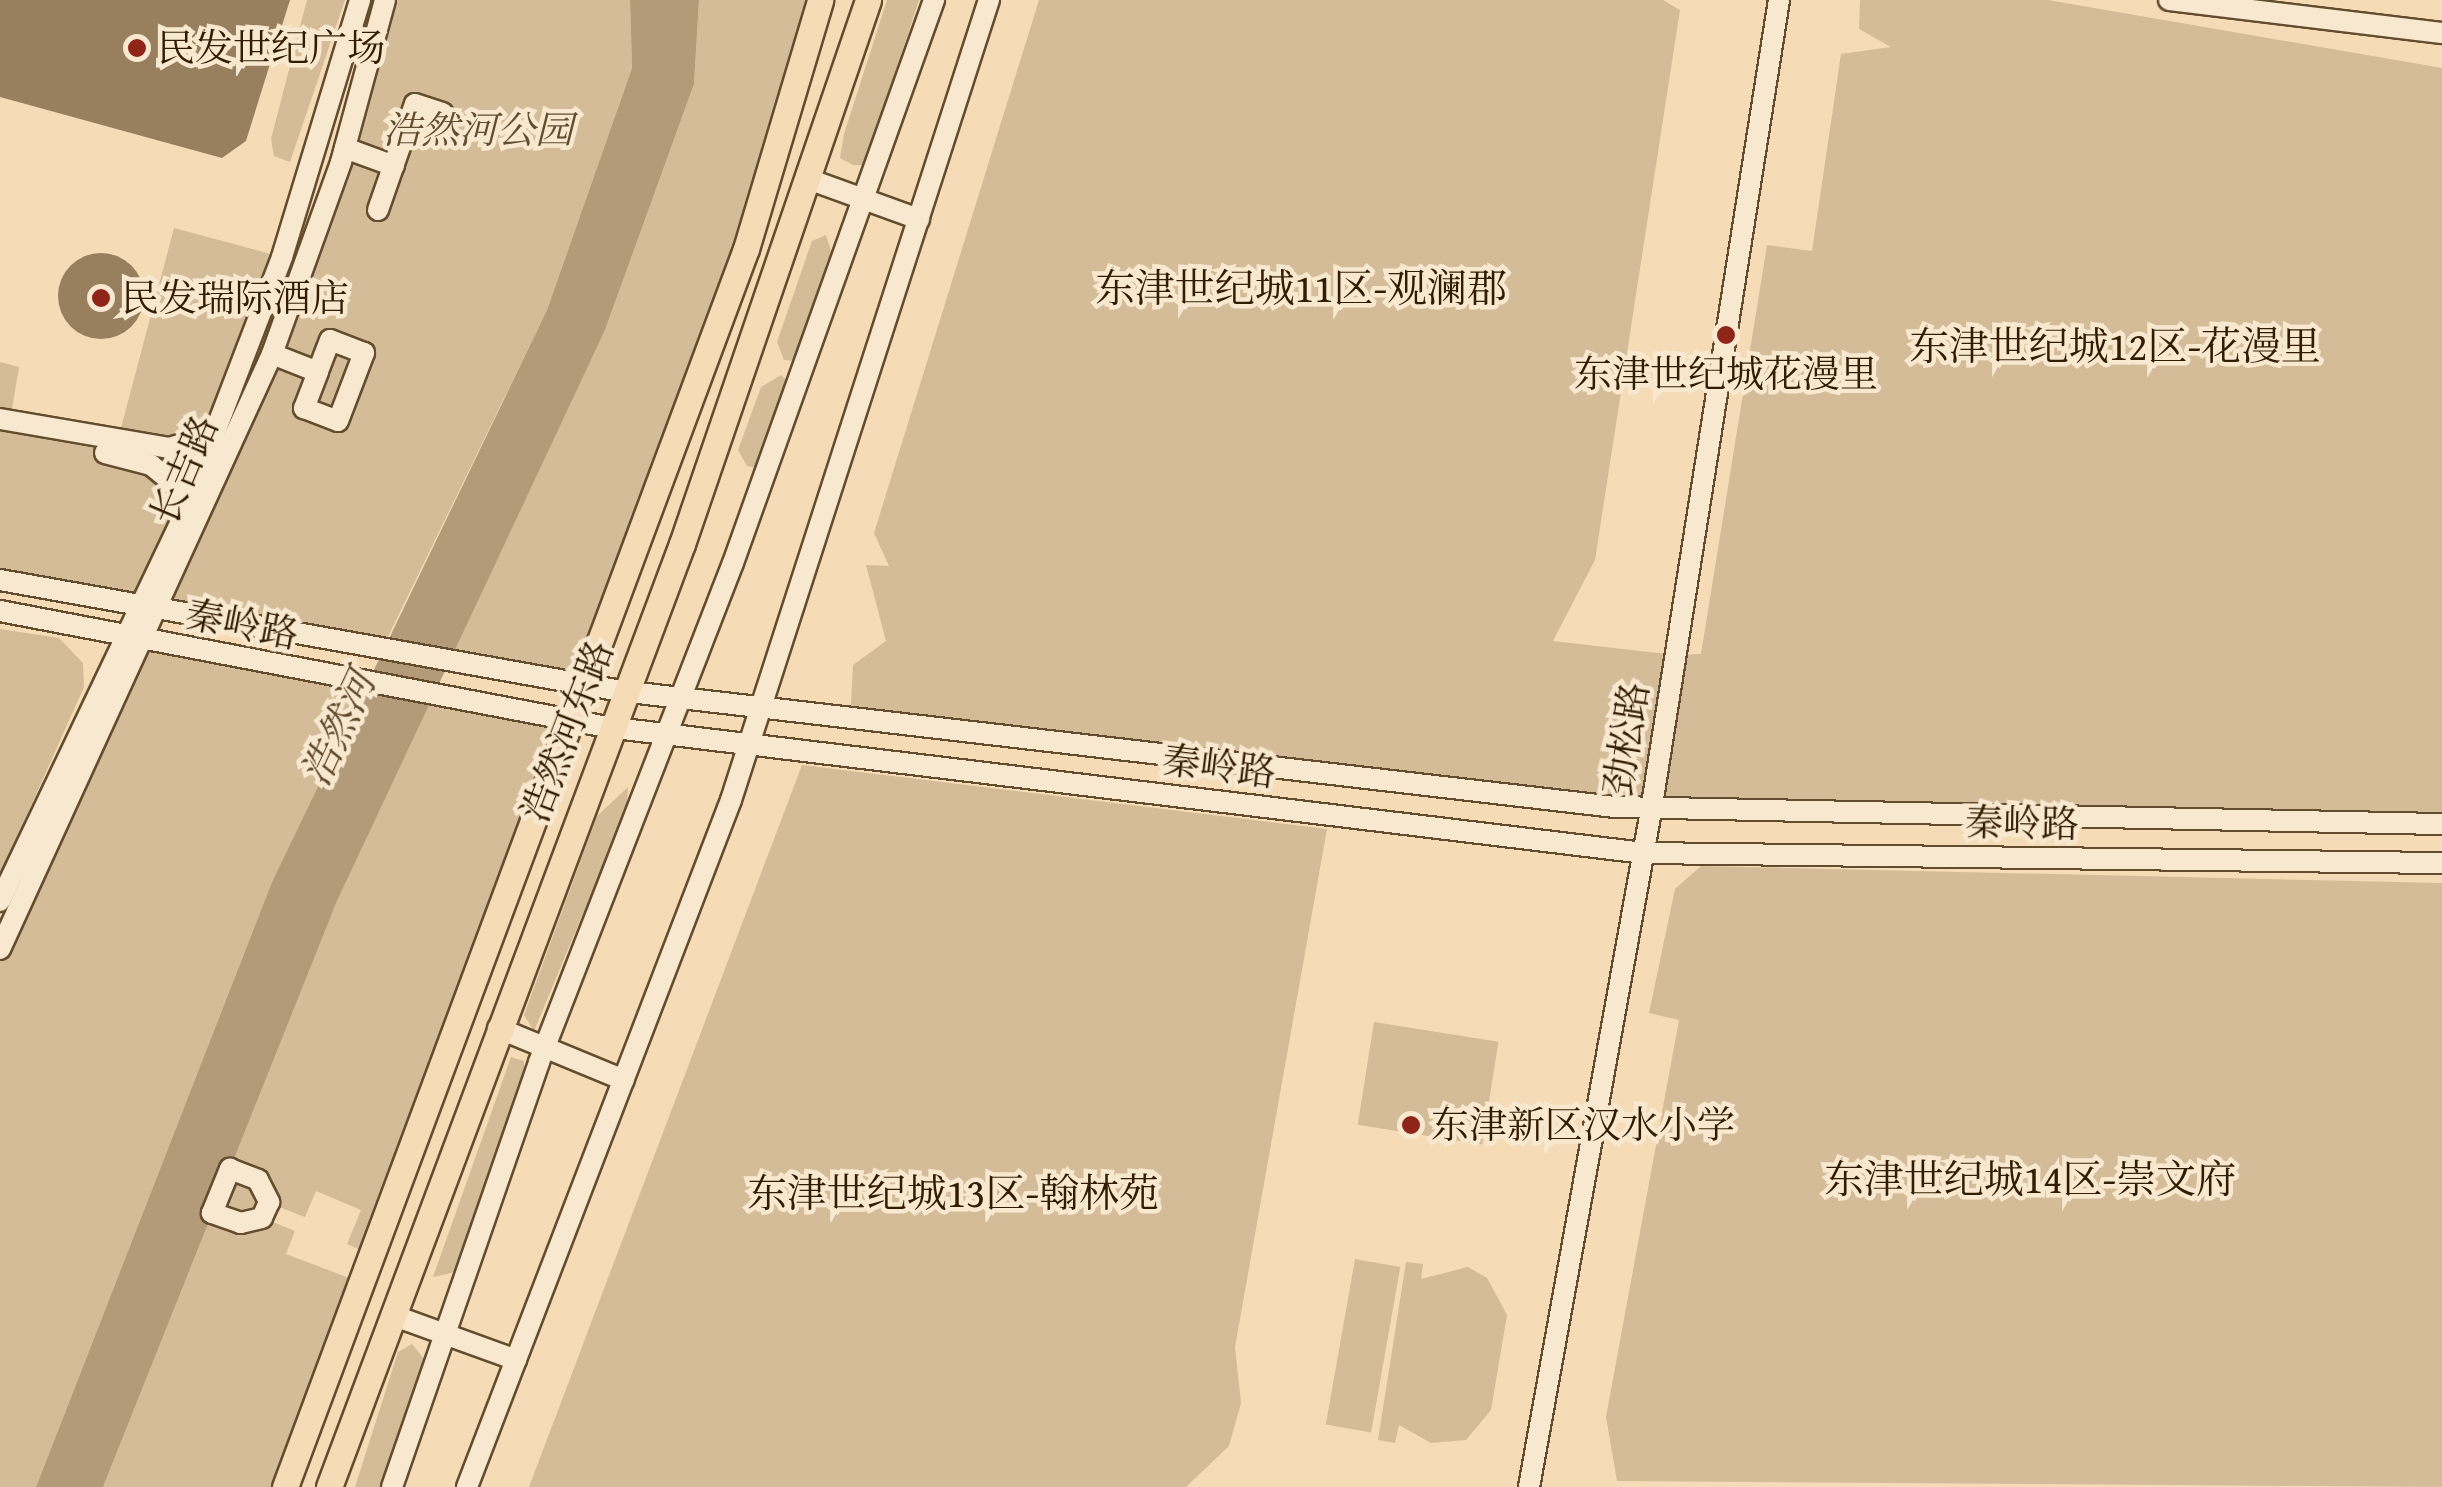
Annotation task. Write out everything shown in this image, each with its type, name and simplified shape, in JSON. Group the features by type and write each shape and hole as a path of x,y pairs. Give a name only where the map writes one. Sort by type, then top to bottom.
{"main road":[{"name":"浩然河东路","path":"285,1487 746,250 820,0"},
{"name":"浩然河东路","path":"328,1487 812,180 868,0"}],"street":[{"name":"长吉路","path":"0,901 121,636 186,506 208,436 282,257 360,0"},
{"name":"长吉路","path":"0,949 161,608 272,354 344,148 384,0"},
{"path":"392,1487 545,1048 680,699 934,0"},
{"path":"467,1487 750,744 990,0"},
{"name":"劲松路","path":"1530,1487 1650,811 1779,0"},
{"path":"2169,0 2442,32"},
{"path":"378,210 415,104 443,113"},
{"path":"344,148 394,166"},
{"path":"812,180 919,220"},
{"path":"272,354 318,372"},
{"path":"0,419 170,448 208,436"},
{"path":"0,432 151,464 182,490 186,506"},
{"name":"秦岭路","path":"0,580 621,692 1650,811 2442,824"},
{"name":"秦岭路","path":"0,611 608,727 1643,852 2442,864"},
{"path":"498,1028 624,1080"},
{"path":"392,1315 516,1360"}],"green space":[{"path":"307,0 345,0 290,162 274,156 271,139"},
{"name":"浩然河公园","path":"385,0 630,0 632,68 547,310 383,647 0,579 0,362 19,367 10,421 117,443 174,228 282,257 208,436 172,448 227,460 272,354"},
{"name":"浩然河公园","path":"699,0 820,0 582,684 449,659 605,330 694,84"},
{"path":"887,0 919,0 865,165 853,165 840,158 844,134"},
{"path":"1039,0 1663,0 1680,10 1595,560 1553,641 1675,655 1701,654 1767,245 1812,251 1841,54 1891,47 1859,29 1860,0 2048,0 2442,68 2442,824 1651,811 850,721 853,665 886,641 866,565 889,566 874,533"},
{"path":"826,235 831,251 794,361 784,360 777,342 812,241"},
{"path":"781,375 787,381 756,468 747,466 738,450 761,387"},
{"path":"0,629 59,638 83,663 84,687 0,875"},
{"path":"145,641 367,684 272,882 36,1487 0,1487 0,949"},
{"path":"432,696 569,721 373,1256 347,1244 361,1210 316,1191 305,1217 269,1203 263,1218 295,1231 286,1254 360,1282 285,1487 103,1487 337,901"},
{"path":"802,765 1327,829 1235,1347 1241,1403 1229,1446 1186,1487 529,1487"},
{"path":"628,787 627,808 534,1031 524,1015 597,816"},
{"path":"1701,866 2442,883 2442,1487 1617,1481 1606,1417 1679,1020 1649,1013 1675,889"},
{"path":"1374,1022 1498,1042 1482,1144 1358,1125"},
{"path":"511,1057 524,1061 524,1085 456,1272 433,1277"},
{"path":"1355,1259 1400,1267 1371,1432 1326,1424"},
{"path":"1406,1262 1423,1264 1421,1279 1468,1267 1487,1278 1507,1315 1491,1410 1466,1440 1431,1443 1399,1425 1395,1443 1378,1440"},
{"path":"412,1344 424,1359 383,1487 355,1487 398,1352"}],"shaded area":[{"path":"630,0 699,0 694,84 605,330 337,901 103,1487 36,1487 272,882 547,310 632,68"}],"building":[{"name":"民发世纪广场","path":"0,0 290,0 246,141 222,158 0,97"},
{"name":"民发瑞际酒店","path":"101,253 125,260 137,272 144,296 137,320 125,332 101,339 77,332 65,320 58,296 65,272 77,260"}],"place":[{"name":"民发世纪广场","path":"137,48"},
{"name":"民发瑞际酒店","path":"101,298"},
{"name":"东津世纪城花漫里","path":"1726,335"},
{"name":"东津新区汉水小学","path":"1411,1125"}],"district":[{"name":"东津世纪城11区-观澜郡","path":"1301,288"},
{"name":"东津世纪城12区-花漫里","path":"2115,346"},
{"name":"东津世纪城14区-崇文府","path":"2030,1179"},
{"name":"东津世纪城13区-翰林苑","path":"953,1193"}],"water label":[{"name":"浩然河","path":"338,728"}]}
